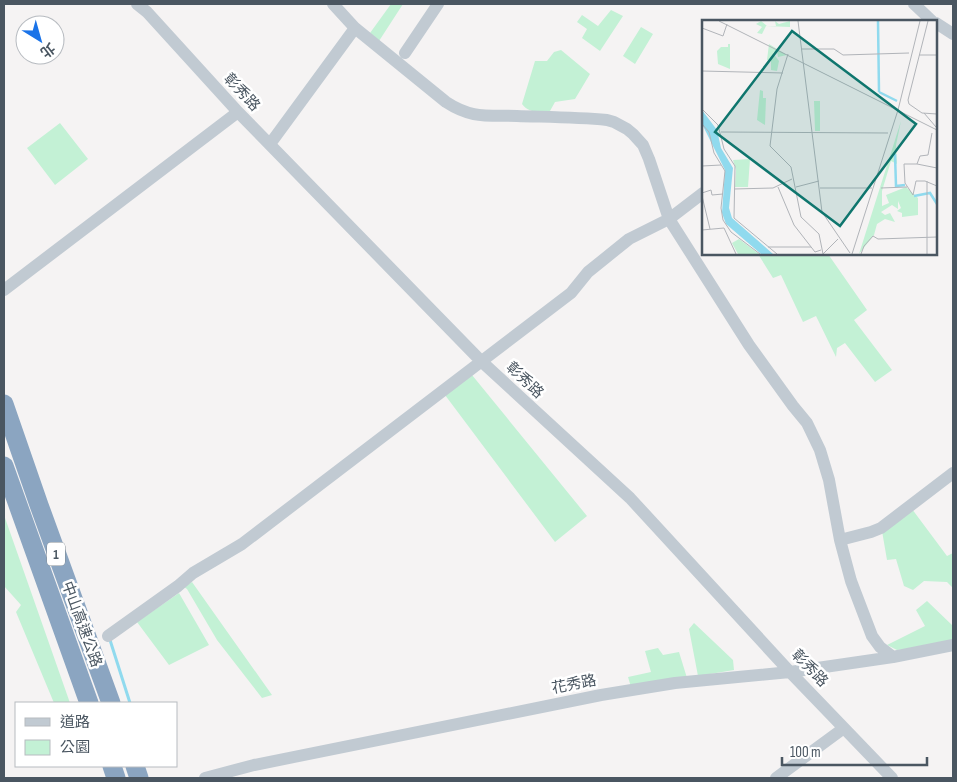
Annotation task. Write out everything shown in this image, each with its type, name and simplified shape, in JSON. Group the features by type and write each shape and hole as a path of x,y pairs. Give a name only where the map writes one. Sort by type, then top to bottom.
{"highway":[{"name":"中山高速公路","path":"4,404 111,702"},
{"name":"中山高速公路","path":"4,466 89,702"}],"street":[{"name":"彰秀路","path":"137,4 147,12 238,112 481,362 630,498 790,672 892,778"},
{"path":"333,4 355,28 446,102 459,110 479,116 517,116 614,122 627,129 638,139 646,152 668,219 749,345 807,424 820,450 830,480 840,540 851,582 872,636 880,647 893,657"},
{"path":"405,53 438,4"},
{"path":"914,4 931,20"},
{"path":"937,24 953,34"},
{"path":"270,144 355,28"},
{"path":"4,290 238,112"},
{"path":"108,636 178,586 193,573 242,544 481,362 571,293 588,272 629,239 668,219 702,194"},
{"path":"840,540 880,528 953,473"},
{"name":"花秀路","path":"205,778 254,765 601,695 675,683 790,672 893,657 953,645"},
{"path":"776,778 844,728"}],"green space":[{"path":"391,4 403,4 379,41 370,33"},
{"path":"611,10 623,16 600,51 582,38 587,29 577,22 582,15 598,26"},
{"path":"641,27 653,34 635,64 623,56"},
{"path":"561,50 590,74 575,99 555,102 550,111 528,109 522,104 535,61 547,61 554,52"},
{"path":"60,123 88,159 55,185 27,148"},
{"path":"759,255 829,255 867,310 854,320 892,370 875,382 845,343 837,348 836,357 816,316 803,322 781,275 773,278"},
{"path":"472,375 587,516 555,542 445,395"},
{"path":"912,509 947,556 953,553 953,588 947,582 924,581 913,590 904,586 896,559 887,560 882,531"},
{"path":"4,515 70,702 54,702 16,612 21,605 4,586"},
{"path":"192,582 272,695 262,698 217,640 184,587"},
{"path":"179,593 209,645 169,665 137,622"},
{"path":"927,601 953,624 953,644 897,650 887,645 925,626 916,610"},
{"path":"694,623 733,660 734,670 698,676 689,629"},
{"path":"658,648 663,655 679,652 687,678 631,687 628,677 651,672 645,651"}],"waterway":[{"path":"110,640 130,702"}]}
